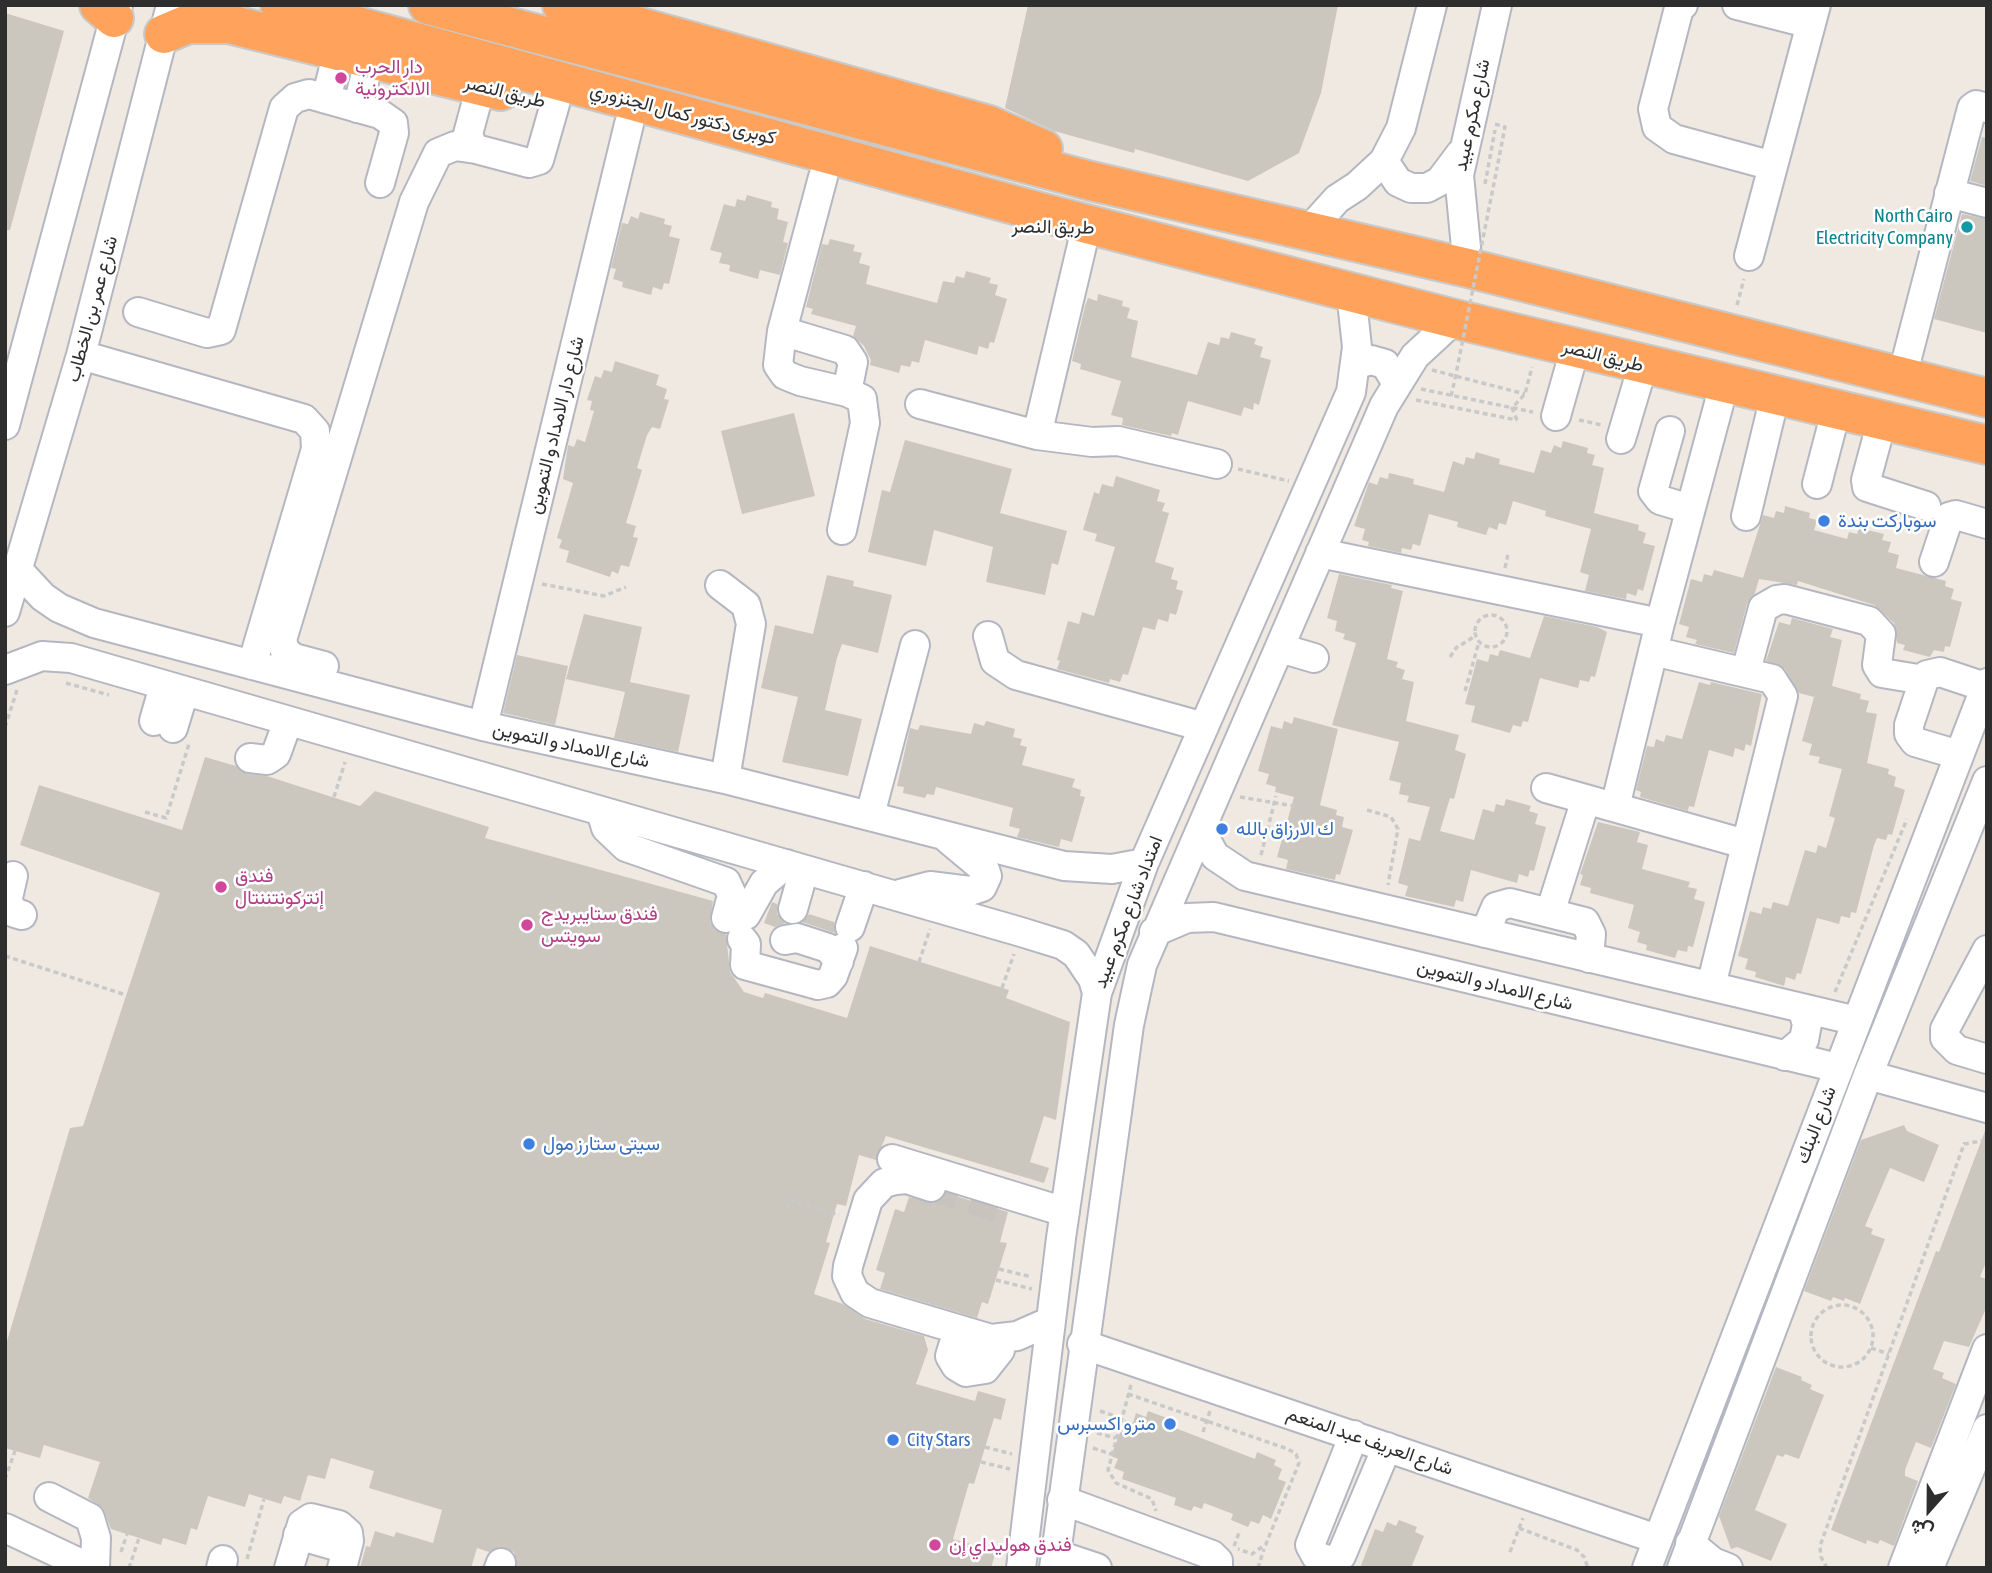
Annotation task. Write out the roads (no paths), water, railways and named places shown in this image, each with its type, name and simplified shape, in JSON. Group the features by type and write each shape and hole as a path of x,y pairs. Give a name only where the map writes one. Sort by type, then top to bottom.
{"highway":[{"name":"كوبرى دكتور كمال الجنزوري","path":"428,5 1091,181"},
{"path":"562,5 989,125 1026,139 1091,181 1468,268 1987,398"},
{"name":"كوبرى دكتور كمال الجنزوري","path":"273,15 1087,224"},
{"name":"طريق النصر","path":"168,20 188,24 273,15 354,56 555,104 990,223 1044,229 1087,224 1557,345 1987,445"}],"street":[{"path":"1308,230 1337,199 1357,186 1384,161 1401,128 1432,5"},
{"name":"شارع مكرم عبيد","path":"1468,268 1459,200 1462,150 1497,5"},
{"path":"1683,5 1679,8 1653,109 1657,127 1674,139 1773,166"},
{"path":"1737,5 1813,15 1749,257"},
{"path":"5,425 110,9"},
{"name":"شارع عمر بن الخطاب","path":"5,612 81,355 168,20"},
{"path":"326,99 354,56"},
{"path":"354,56 357,108"},
{"path":"476,149 468,134 481,86"},
{"path":"138,312 207,333 221,330 284,108 295,98 309,94 380,114 393,123 394,133 380,183"},
{"path":"486,717 294,659 285,651 282,640 414,202 438,153 455,146 534,163 539,160 555,104"},
{"path":"1902,377 1972,108 1976,105 1987,108"},
{"name":"شارع دار الامداد و التموين","path":"486,717 629,124"},
{"path":"1384,161 1398,181 1411,188 1427,188 1440,181 1462,150"},
{"path":"823,177 782,331 778,365 785,375 847,391 862,399 865,423 842,530"},
{"path":"1949,193 1987,203"},
{"path":"1037,435 1087,224"},
{"name":"امتداد شارع مكرم عبيد","path":"1021,1568 1064,1216 1097,993 1144,863 1351,393 1357,364 1351,292"},
{"name":"امتداد شارع مكرم عبيد","path":"1054,1561 1129,1025 1142,965 1320,553 1398,381 1455,319"},
{"path":"782,331 845,350 853,362 847,391"},
{"path":"1556,416 1557,345"},
{"path":"81,355 304,419 315,431 316,449 252,665"},
{"path":"1357,364 1371,360 1385,364 1398,381"},
{"path":"1621,439 1643,365"},
{"path":"1615,807 1660,623 1724,385"},
{"path":"1746,516 1775,397"},
{"path":"920,404 1037,435 1092,442 1118,441 1217,464"},
{"path":"1817,484 1836,411"},
{"path":"1882,421 1866,480 1867,487 1926,506"},
{"path":"1670,431 1653,491 1660,500 1690,509"},
{"path":"1934,562 1949,517 1956,515 1987,524"},
{"path":"1320,553 1660,623"},
{"name":"شارع الامداد و التموين","path":"17,569 51,602 94,623 252,665 486,717 1072,867 1112,869 1144,863"},
{"path":"720,585 746,605 751,624 726,779"},
{"path":"1746,671 1763,608 1777,600 1785,599 1869,621 1881,634 1877,665 1882,673 1924,680"},
{"path":"85,662 76,649 76,640 80,632 94,623"},
{"path":"988,636 995,661 1016,676 1204,727"},
{"path":"870,815 915,645"},
{"path":"1280,648 1314,658"},
{"path":"1653,651 1746,671 1777,683 1783,703 1711,986"},
{"path":"13,676 42,656 85,662 897,895 1063,945 1076,954 1093,979 1097,993"},
{"path":"1959,755 1915,742 1909,734 1909,725 1924,680 1927,675 1940,672 1986,685"},
{"name":"شارع البنك","path":"1647,1568 1986,685"},
{"path":"173,728 174,689"},
{"path":"250,758 267,760 276,754 288,721"},
{"name":"شارع البنك","path":"1686,1555 1868,1075 1987,781"},
{"path":"1546,788 1745,844"},
{"path":"1550,913 1586,799"},
{"path":"601,811 611,836 626,846 726,882 746,944 745,965 823,985 831,980 864,886"},
{"path":"1201,831 1206,845 1225,866 1256,878 1857,1021"},
{"path":"897,895 930,886 970,891 982,887 987,876 985,870 941,833"},
{"path":"738,924 764,883 795,867"},
{"path":"782,975 780,958 788,926 795,867"},
{"path":"8,871 7,902 15,913 22,915"},
{"path":"1290,936 1287,910 1302,890"},
{"path":"1485,933 1493,911 1500,904 1510,903 1581,920 1588,925 1591,934 1589,958"},
{"name":"شارع الامداد و التموين","path":"1154,932 1176,921 1200,916 1838,1068"},
{"path":"788,926 797,938 828,948 844,945"},
{"path":"1987,950 1945,1029 1950,1045 1987,1059"},
{"path":"1785,1056 1799,1046 1814,1011"},
{"path":"1868,1075 1987,1108"},
{"path":"894,1153 1064,1216"},
{"path":"931,1187 907,1179 884,1183 868,1200 848,1276 855,1293 862,1299 991,1339 1017,1336 1051,1321"},
{"path":"1008,1212 1039,1222 1064,1216"},
{"name":"شارع العريف عبد المنعم","path":"1083,1344 1657,1539"},
{"path":"1903,1568 1987,1349"},
{"path":"1000,1350 1046,1361"},
{"path":"1929,1568 1987,1429"},
{"path":"1353,1435 1310,1545 1315,1556 1332,1561 1340,1556 1388,1447"},
{"path":"1062,1500 1212,1555 1218,1561 1224,1553"},
{"path":"47,1502 95,1530 101,1564"},
{"path":"289,1568 298,1535 307,1519 327,1521 346,1530 349,1537 344,1558"},
{"path":"5,1528 101,1564"},
{"path":"1686,1555 1701,1553 1726,1568"},
{"path":"1054,1561 1097,1568"}],"tunnel":[{"path":"931,1187 1008,1212"}],"place":[{"name":"دار الحرب الالكترونية","path":"341,78"},
{"name":"North Cairo Electricity Company","path":"1967,227"},
{"name":"سوباركت بندة","path":"1824,521"},
{"name":"ك الارزاق بالله","path":"1222,829"},
{"name":"فندق إنتركونتننتال","path":"221,887"},
{"name":"فندق ستايبريدج سويتس","path":"527,925"},
{"name":"سيتى ستارز مول","path":"529,1144"},
{"name":"مترو اكسبرس","path":"1170,1424"},
{"name":"City Stars","path":"893,1440"},
{"name":"فندق هوليداي إن","path":"935,1545"}]}
